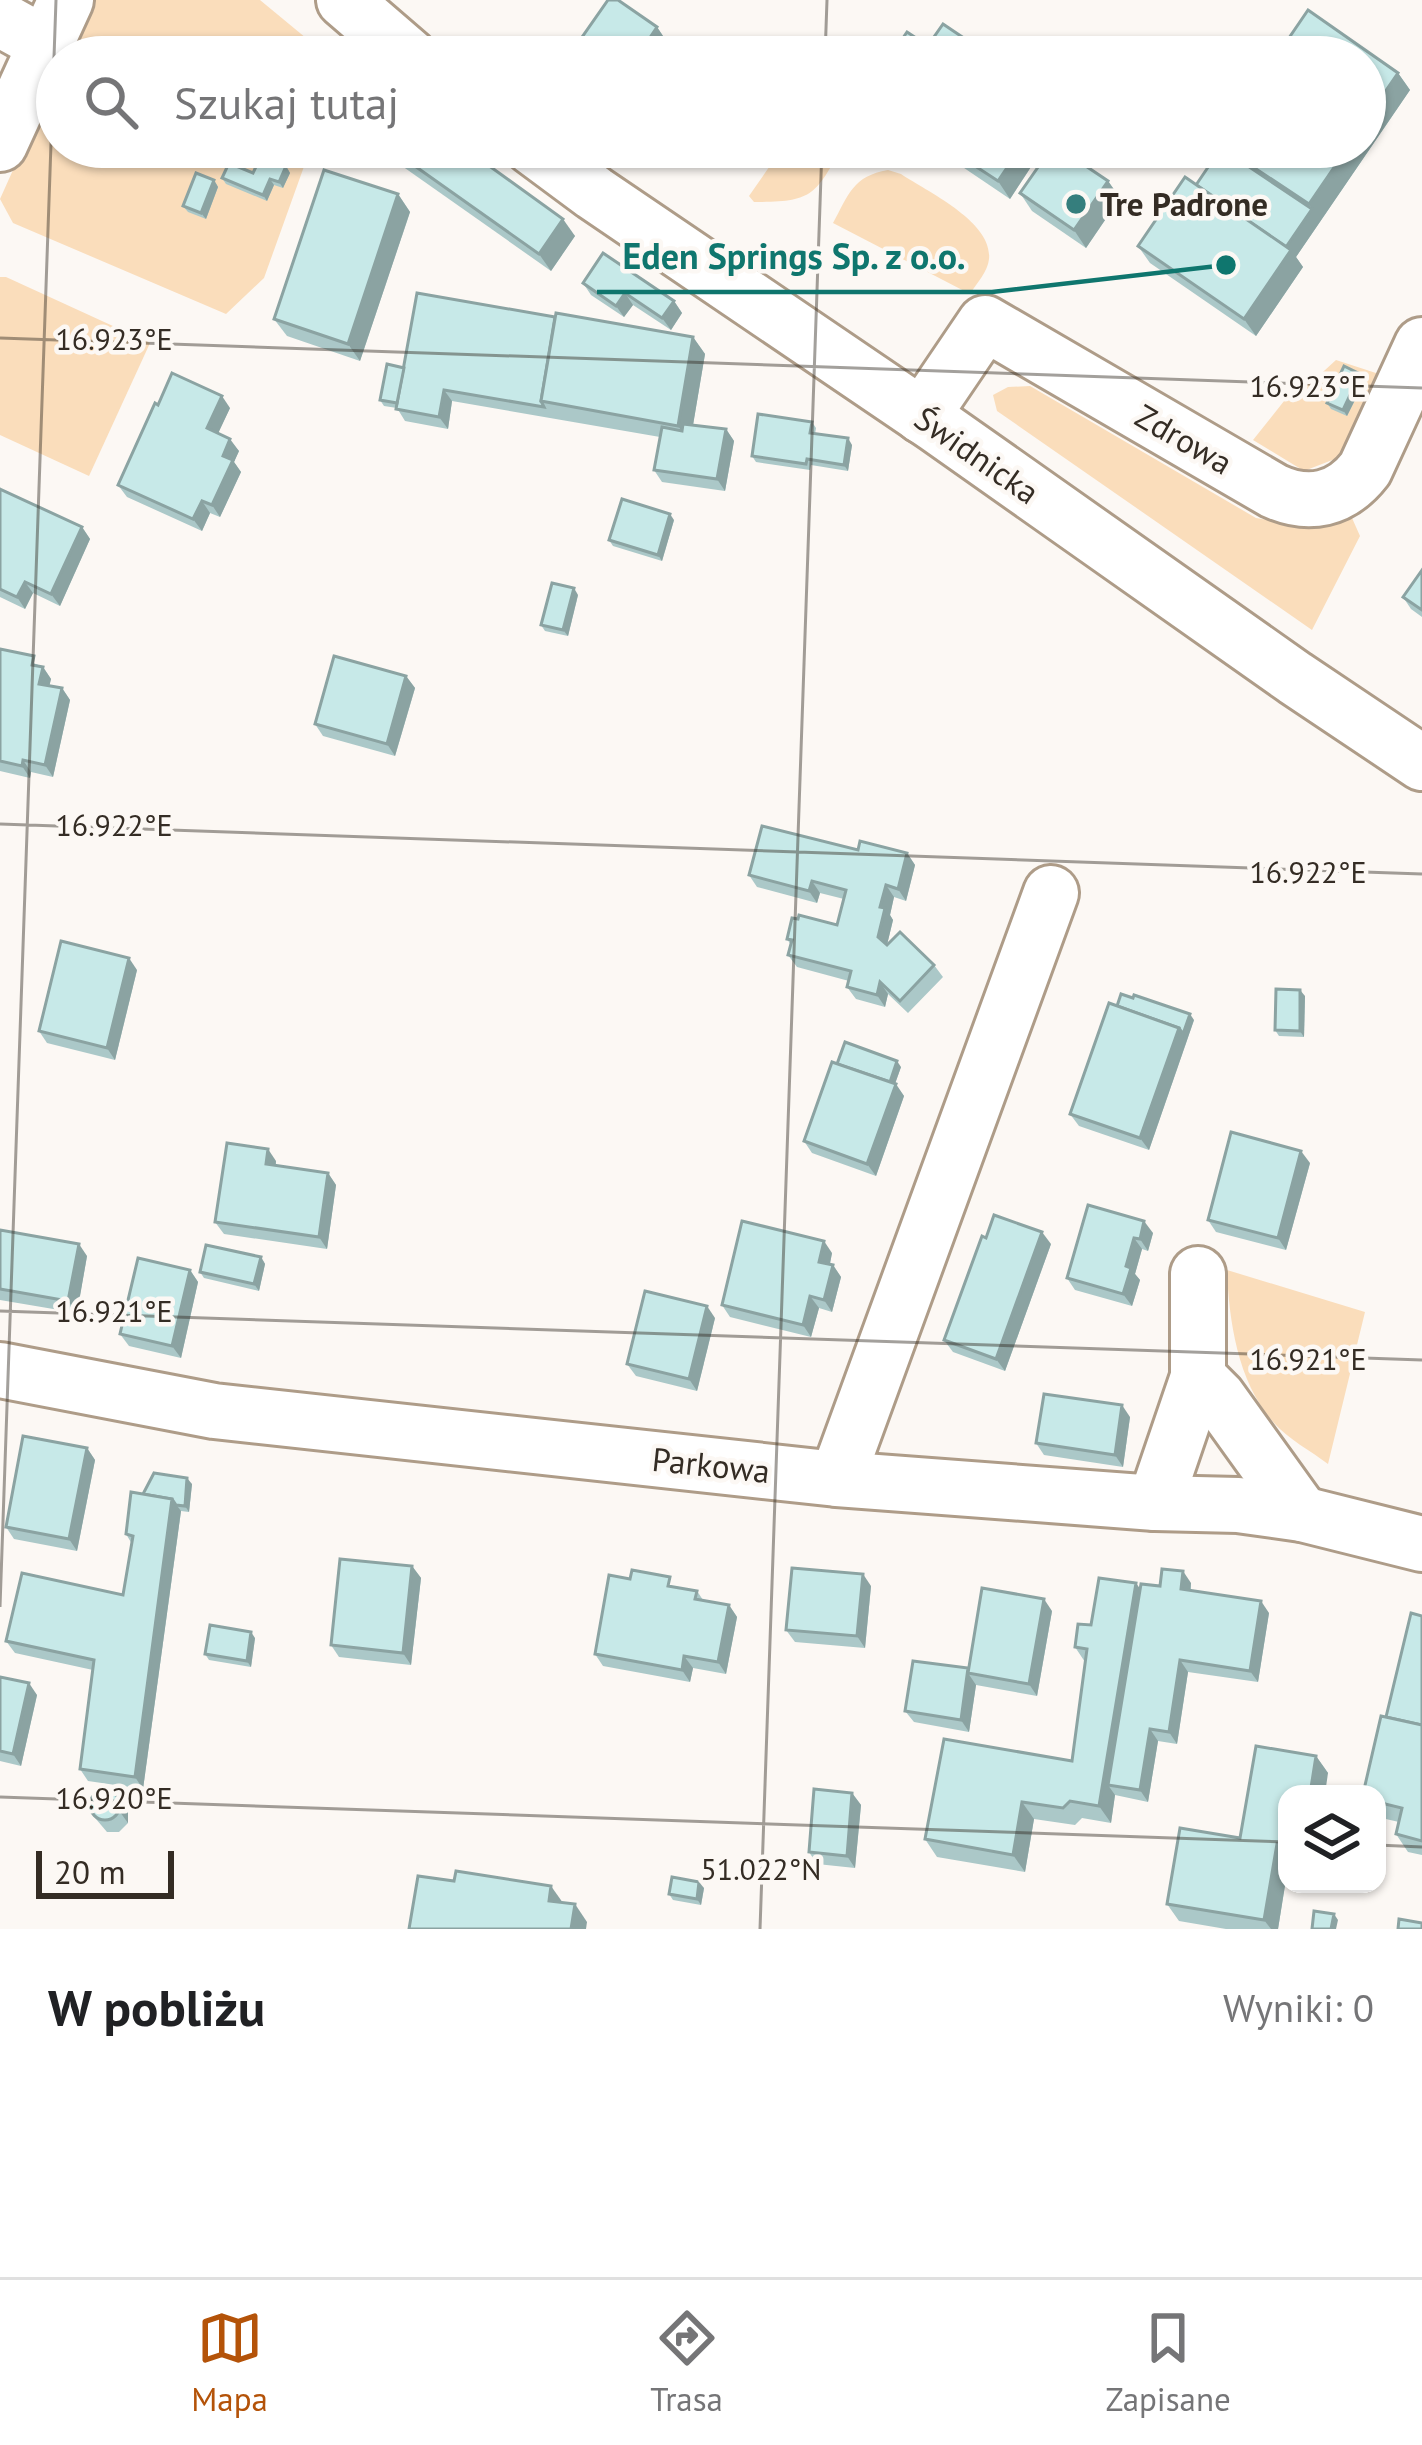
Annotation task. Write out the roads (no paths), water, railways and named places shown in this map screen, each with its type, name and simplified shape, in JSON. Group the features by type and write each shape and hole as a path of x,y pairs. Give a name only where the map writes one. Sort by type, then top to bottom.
{"street":[{"path":"344,0 386,36"},
{"path":"0,144 37,21"},
{"name":"Świdnicka","path":"560,168 1422,763"},
{"name":"Zdrowa","path":"922,416 985,323 1274,491 1309,501 1342,491 1365,469 1422,345"},
{"path":"836,1479 1051,893"},
{"path":"1155,1503 1198,1377 1198,1274"},
{"name":"Parkowa","path":"0,1370 214,1411 836,1479 1238,1505 1302,1514 1422,1544"},
{"path":"1198,1377 1230,1413 1302,1514"}],"place":[{"name":"Tre Padrone","path":"1076,204"},
{"name":"Eden Springs Sp. z o.o.","path":"1226,265"}]}
